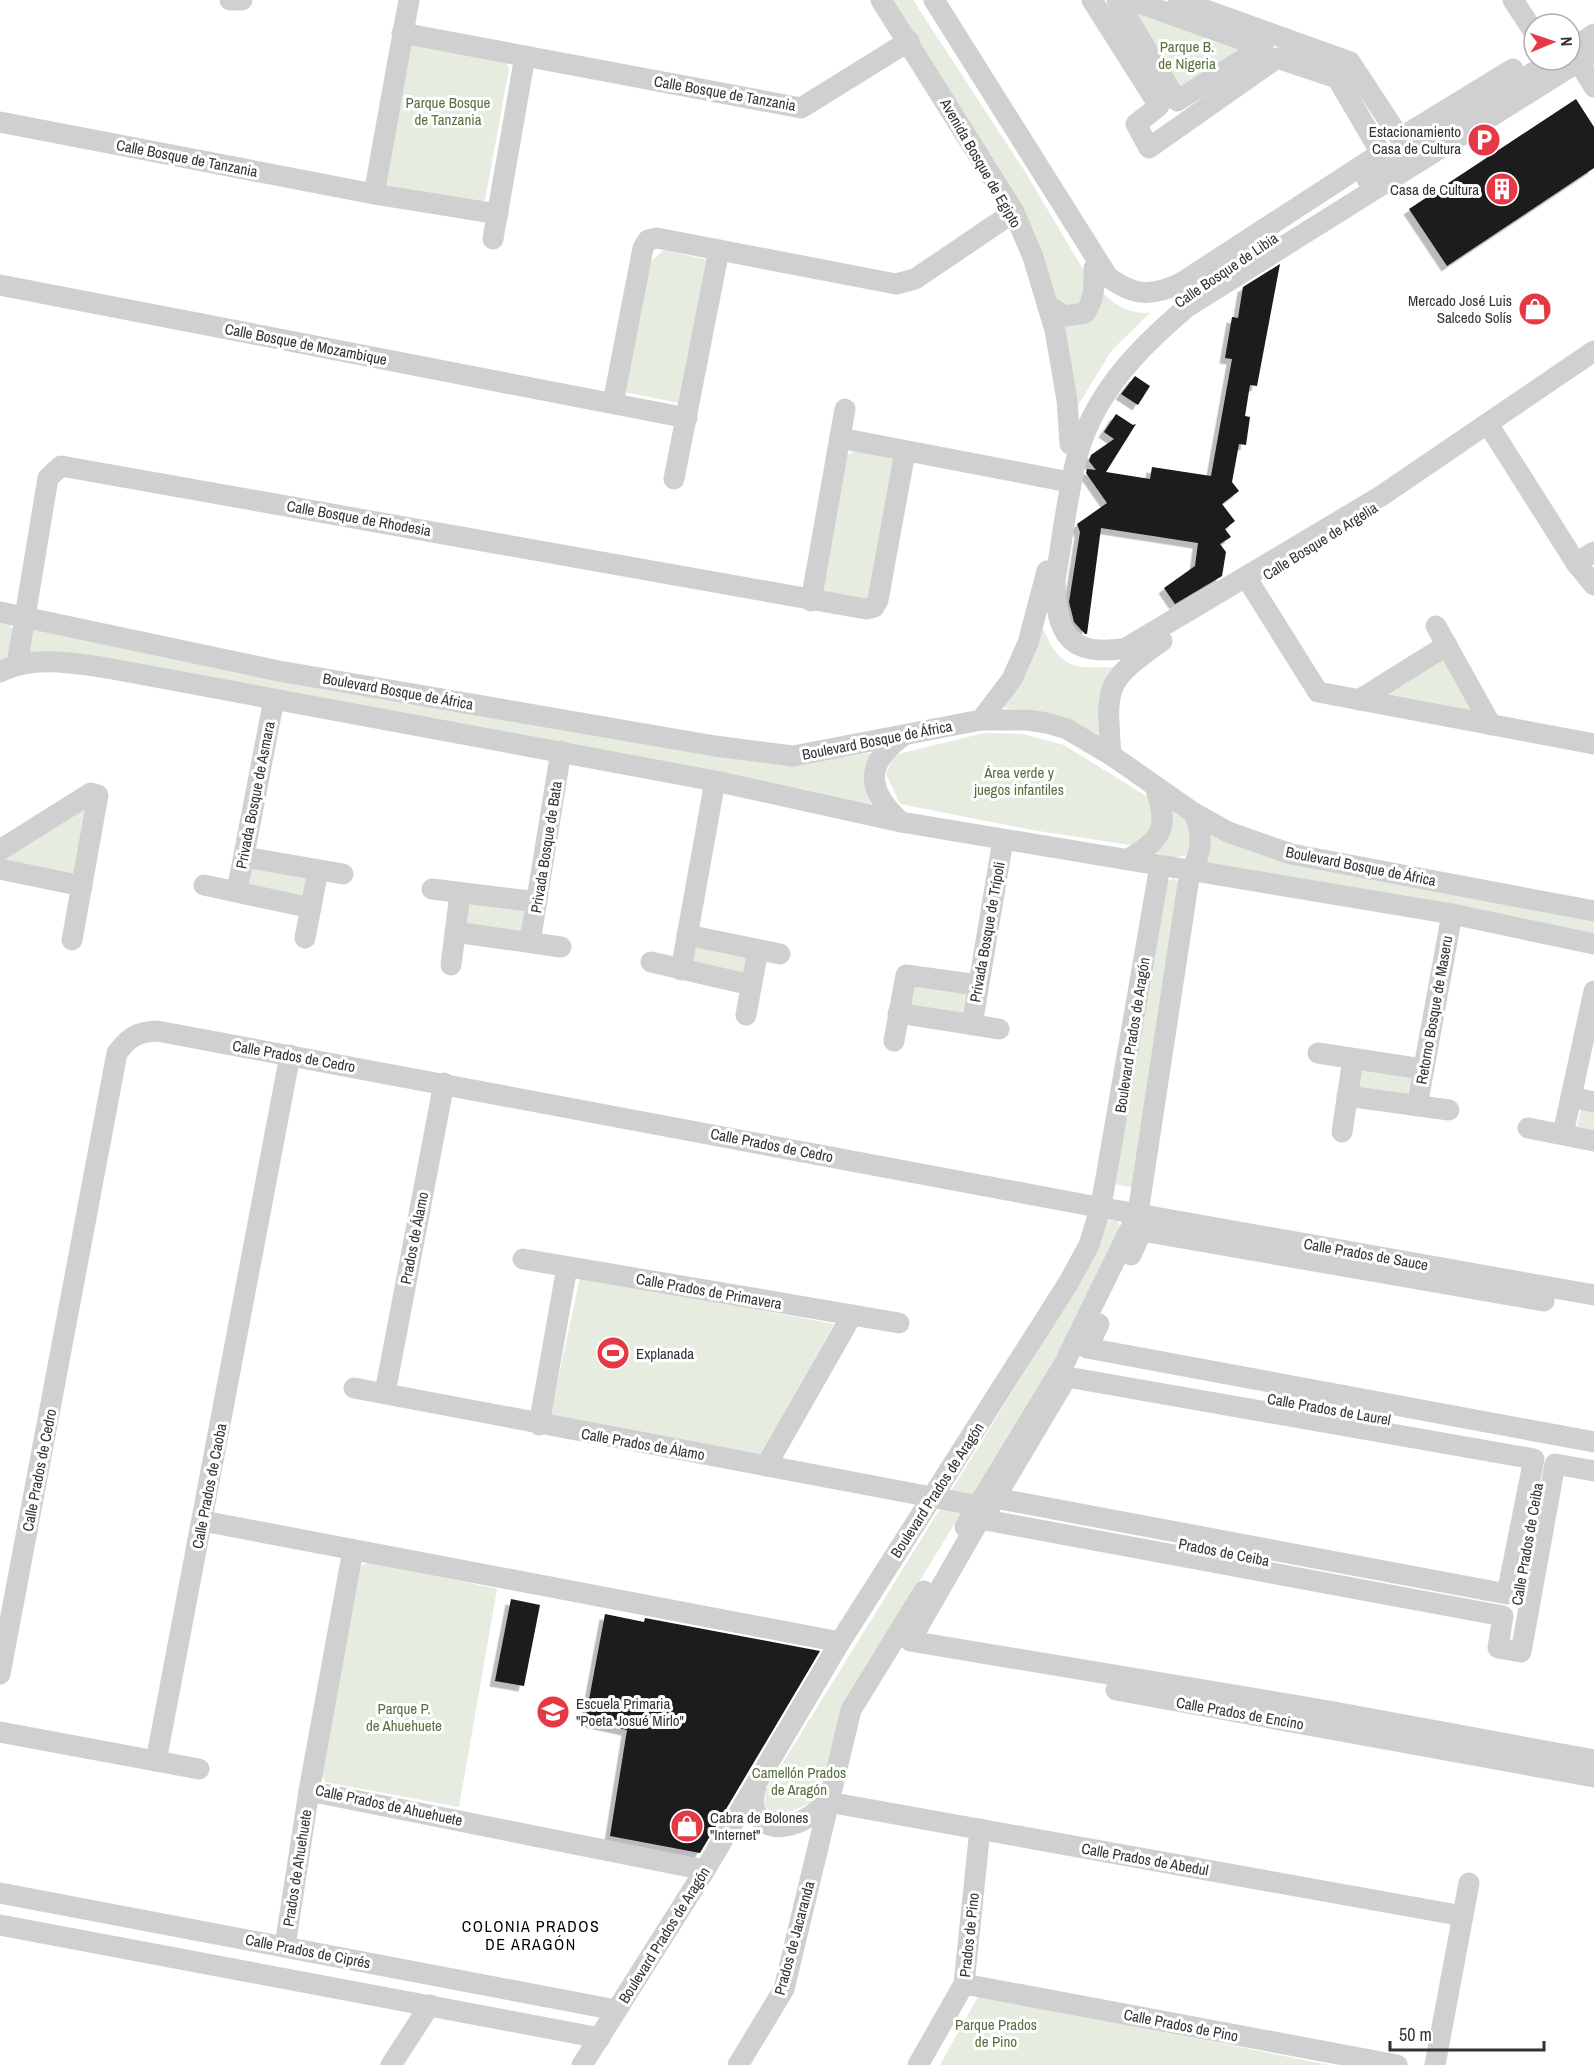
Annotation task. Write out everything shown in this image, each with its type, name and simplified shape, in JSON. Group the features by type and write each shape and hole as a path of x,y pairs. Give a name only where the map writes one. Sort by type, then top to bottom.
{"street":[{"path":"230,0 242,0"},
{"path":"374,194 409,0"},
{"name":"Avenida Bosque de Egipto","path":"881,0 909,41 1014,212 1033,257 1055,330 1070,444"},
{"path":"923,0 1094,268 1121,297 1137,302 1163,302 1182,297"},
{"path":"934,0 1108,277 1125,290 1144,293 1164,291 1181,283 1380,153 1337,78 1277,58 1149,148 1136,124 1159,106 1092,0"},
{"path":"1104,0 1176,113"},
{"path":"1117,0 1177,101 1263,47 1131,0"},
{"path":"1154,0 1346,73 1399,159"},
{"path":"1178,0 1350,62 1400,138 1522,63"},
{"path":"1514,0 1522,13"},
{"name":"Calle Bosque de Tanzania","path":"402,33 801,108 909,41"},
{"name":"Calle Bosque de Libia","path":"1582,46 1594,34"},
{"path":"1149,131 1280,47"},
{"path":"494,239 525,56"},
{"path":"1582,67 1594,87"},
{"name":"Calle Bosque de Libia","path":"981,720 1012,679 1028,643 1045,584 1070,444 1118,358 1182,297 1399,159 1544,72"},
{"path":"1546,72 1187,307 1144,344 1125,365 1108,391 1078,452 1055,580 1056,601 1062,628 1078,646 1103,652 1126,648 1382,496 1594,351"},
{"name":"Calle Bosque de Tanzania","path":"0,122 374,194 498,214"},
{"path":"613,403 645,244 657,238 896,284 915,279 1014,212"},
{"path":"674,479 719,250"},
{"path":"1047,305 1065,316 1085,313 1092,302 1095,291 1094,268"},
{"name":"Calle Bosque de Mozambique","path":"0,285 687,418"},
{"name":"Calle Bosque de Argelia","path":"1111,755 1108,711 1110,691 1117,677 1138,658 1594,366"},
{"path":"812,601 845,409"},
{"path":"1493,432 1590,562 1594,585"},
{"path":"840,438 1064,482"},
{"name":"Calle Bosque de Rhodesia","path":"8,668 21,649 24,616 48,478 56,469 67,465 866,609 877,604 905,452"},
{"path":"1045,584 1045,612 1056,639 1070,653 1089,661 1138,658"},
{"path":"1251,585 1314,690 1594,744"},
{"name":"Boulevard Bosque de África","path":"0,612 279,671 715,746 796,756 981,720 1027,720 1047,723 1067,729 1111,755 1194,813 1228,832 1292,854 1594,911"},
{"path":"1436,626 1491,725"},
{"path":"1359,700 1447,645"},
{"name":"Boulevard Bosque de África","path":"8,668 42,662 71,663 715,781 901,822 1452,914 1594,944"},
{"name":"Privada Bosque de Asmara","path":"237,891 274,699"},
{"path":"901,822 883,806 877,794 874,777 881,754 902,737"},
{"name":"Privada Bosque de Bata","path":"530,942 561,752"},
{"path":"681,970 715,781"},
{"path":"1128,859 1153,843 1160,834 1163,812 1155,787"},
{"path":"0,850 91,793 96,793 72,940"},
{"path":"757,1784 752,1800 754,1811 769,1824 790,1826 808,1818 828,1802 850,1710 886,1648 979,1506 1065,1362 1138,1212 1190,871 1196,862 1201,843 1201,832 1194,813"},
{"name":"Privada Bosque de Trípoli","path":"972,1025 1004,840"},
{"path":"244,857 343,874"},
{"name":"Boulevard Prados de Aragón","path":"582,2065 705,1870 840,1642 1070,1282 1089,1245 1101,1206 1160,866"},
{"path":"0,870 82,886"},
{"path":"305,938 318,870"},
{"path":"204,885 311,908"},
{"path":"432,889 537,902"},
{"path":"451,965 460,894"},
{"name":"Retorno Bosque de Maseru","path":"1416,1106 1452,914"},
{"path":"455,932 561,947"},
{"path":"687,935 780,954"},
{"path":"746,1015 758,950"},
{"path":"651,962 751,985"},
{"path":"894,1041 906,975 978,985"},
{"path":"1563,1134 1594,991"},
{"path":"898,1013 999,1029"},
{"name":"Calle Prados de Cedro","path":"0,1674 117,1053 127,1040 140,1032 157,1031 1138,1212"},
{"path":"1318,1053 1422,1069"},
{"name":"Calle Prados de Caoba","path":"156,1761 290,1055"},
{"path":"1342,1132 1353,1059"},
{"name":"Prados de Álamo","path":"385,1393 444,1083"},
{"path":"1347,1096 1449,1110"},
{"path":"1571,1097 1594,1102"},
{"path":"1528,1128 1594,1141"},
{"name":"Calle Prados de Sauce","path":"1138,1212 1594,1295"},
{"path":"1594,1310 1142,1231 1087,1348 1594,1442"},
{"name":"Calle Prados de Primavera","path":"523,1259 899,1323"},
{"path":"539,1425 567,1267"},
{"path":"766,1466 852,1315"},
{"name":"Calle Prados de Laurel","path":"1065,1362 1539,1453 1594,1456"},
{"path":"1067,1377 1539,1453 1507,1594 995,1498 1067,1377"},
{"name":"Calle Prados de Álamo","path":"354,1388 539,1425 933,1497"},
{"name":"Calle Prados de Ceiba","path":"1510,1641 1539,1453"},
{"path":"1594,1471 1555,1464 1521,1652 1498,1648 1503,1616 980,1519 910,1641 1329,1711 1594,1760"},
{"name":"Prados de Ceiba","path":"933,1497 1516,1607"},
{"path":"203,1521 840,1642"},
{"name":"Calle Prados de Ahuehuete","path":"354,1550 309,1791 705,1870"},
{"name":"Calle Prados de Encino","path":"886,1648 1594,1777"},
{"path":"0,1732 199,1769"},
{"name":"Prados de Ahuehuete","path":"285,1946 309,1791"},
{"name":"Calle Prados de Abedul","path":"828,1802 1463,1916"},
{"name":"Prados de Jacaranda","path":"738,2065 782,1994 828,1802"},
{"name":"Prados de Pino","path":"918,2065 964,1984 980,1829"},
{"path":"1435,2065 1469,1883"},
{"name":"Calle Prados de Ciprés","path":"0,1893 616,2010"},
{"name":"Calle Prados de Ciprés","path":"0,1925 600,2038"},
{"name":"Calle Prados de Pino","path":"964,1984 1397,2065"},
{"path":"391,2065 430,2005"}],"green space":[{"path":"889,0 913,0 1027,175 1084,271 1084,301 1080,304 1069,307 1055,300"},
{"name":"Parque B. de Nigeria","path":"1131,0 1263,47 1177,101"},
{"name":"Parque Bosque de Tanzania","path":"414,42 505,59 509,69 485,200 476,204 390,189 382,181 406,48"},
{"path":"664,250 708,260 679,403 624,392 650,262"},
{"path":"1101,291 1123,308 1150,313 1112,350 1078,405 1064,325"},
{"path":"855,451 898,460 871,601 821,592 842,458"},
{"path":"0,623 9,624 18,639 15,656 0,663"},
{"path":"26,626 450,711 788,765 876,752 866,785 872,806 806,790 713,773 25,659"},
{"path":"1042,626 1055,650 1069,663 1088,667 1115,667 1103,690 1099,735 1053,716 1004,708 1027,669"},
{"path":"1445,657 1477,716 1378,696"},
{"name":"Área verde y juegos infantiles","path":"984,733 1023,734 1064,745 1159,804 1143,847 1032,830 900,804 886,774 894,755"},
{"path":"91,801 77,882 0,862"},
{"path":"1171,806 1188,816 1192,844 1187,855 1175,858 1156,853 1167,832"},
{"path":"1207,830 1594,920 1594,934 1199,862"},
{"path":"252,864 307,875 305,900 249,888"},
{"path":"1173,879 1179,882 1133,1188 1115,1184 1167,881"},
{"path":"466,900 530,907 526,934 463,925"},
{"path":"692,943 753,955 749,977 689,965"},
{"path":"907,981 967,989 965,1015 902,1004"},
{"path":"1360,1067 1412,1075 1407,1098 1357,1092"},
{"path":"1582,1106 1594,1108 1594,1134 1576,1129"},
{"name":"Camellón Prados de Aragón","path":"1109,1220 1117,1221 1120,1226 1119,1234 1061,1348 844,1706 817,1798 794,1810 780,1813 768,1811 765,1805 766,1790 1034,1357 1096,1251 1103,1223"},
{"path":"580,1277 834,1324 761,1454 550,1417"},
{"name":"Parque P. de Ahuehuete","path":"370,1561 497,1589 459,1807 325,1782 321,1773 361,1566"},
{"name":"Parque Prados de Pino","path":"979,1995 1329,2065 940,2065"}],"building":[{"name":"Casa de Cultura","path":"1576,99 1594,127 1594,168 1447,266 1409,209"},
{"path":"1280,264 1257,386 1250,385 1245,416 1250,417 1246,445 1239,444 1232,482 1239,491 1222,504 1235,521 1225,529 1231,537 1220,544 1226,552 1222,576 1175,604 1164,588 1195,566 1198,543 1101,528 1087,634 1085,634 1074,622 1069,602 1080,532 1077,524 1107,503 1086,473 1087,469 1096,470 1089,461 1091,455 1114,439 1104,432 1116,414 1133,425 1136,424 1106,472 1150,479 1152,467 1211,476 1232,359 1225,358 1232,317 1238,318 1243,287"},
{"path":"1135,376 1150,386 1138,405 1121,394"},
{"path":"511,1599 540,1605 524,1686 495,1681"},
{"path":"605,1614 644,1622 645,1618 820,1651 700,1853 610,1836 627,1730 585,1721"}],"place":[{"name":"Estacionamiento Casa de Cultura","path":"1484,140"},
{"name":"Casa de Cultura","path":"1502,189"},
{"name":"Mercado José Luis Salcedo Solís","path":"1535,309"},
{"name":"Explanada","path":"613,1353"},
{"name":"Escuela Primaria \"Poeta Josué Mirlo\"","path":"553,1712"},
{"name":"Cabra de Bolones \"Internet\"","path":"687,1826"}],"district":[{"name":"COLONIA PRADOS DE ARAGÓN","path":"531,1935"}]}
